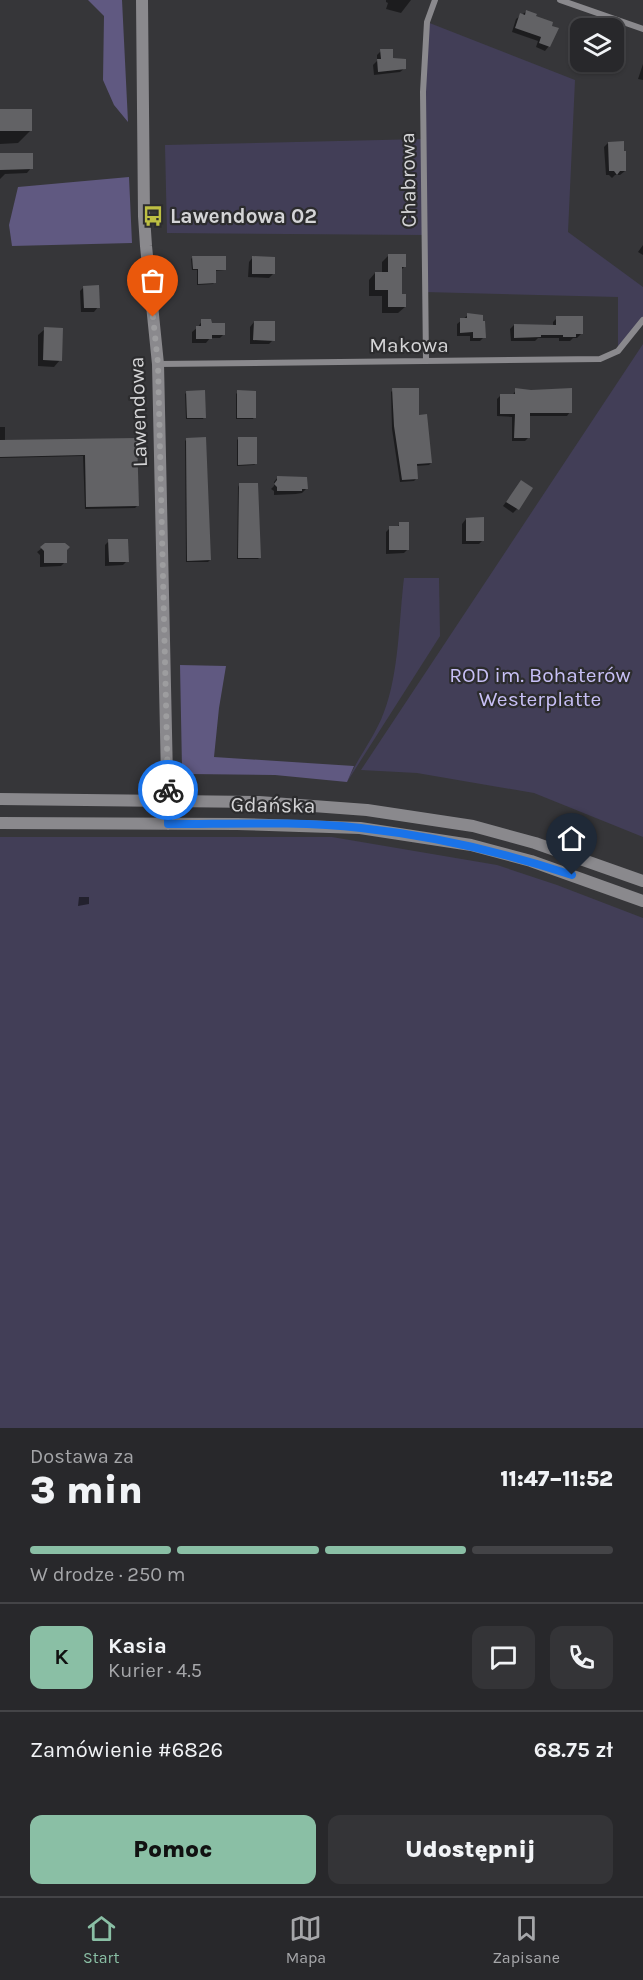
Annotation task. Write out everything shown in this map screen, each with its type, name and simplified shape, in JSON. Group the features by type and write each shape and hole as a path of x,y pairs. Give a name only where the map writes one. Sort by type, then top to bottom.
{"main road":[{"name":"Lawendowa","path":"142,0 145,236 158,364 168,824"},
{"name":"Gdańska","path":"0,799 259,802 409,816 473,826 535,843 643,880"},
{"name":"Gdańska","path":"0,823 325,825 407,834 471,845 531,861 643,901"}],"street":[{"name":"Chabrowa","path":"426,361 423,92 427,22 435,0"},
{"path":"560,0 643,29"},
{"name":"Makowa","path":"158,364 600,359 618,351 643,320"}],"green space":[{"path":"427,22 575,80 568,232 643,287 643,320 618,351 618,297 425,292 424,235 167,233 165,145 423,139"},
{"name":"ROD im. Bohaterów Westerplatte","path":"643,344 643,837 534,793 417,773 361,770"},
{"path":"404,578 439,578 440,636 347,782 376,730 389,697 396,664"},
{"path":"0,837 332,837 497,865 643,918 643,1428 0,1428"}],"shaded area":[{"path":"88,0 122,0 128,122 114,105 103,80 104,16"},
{"path":"129,177 132,243 12,246 9,225 18,187"},
{"path":"180,665 226,666 214,757 354,766 347,782 275,775 189,774 184,772 182,768"}],"building":[{"path":"526,10 553,22 552,26 559,28 550,47 539,43 541,37 515,28 520,13 525,15"},
{"path":"380,49 393,49 393,58 406,59 406,69 378,72 377,59 381,59"},
{"path":"0,109 32,109 32,131 0,131"},
{"path":"624,141 626,171 620,171 617,175 614,171 609,171 608,142"},
{"path":"0,153 33,153 33,169 0,170"},
{"path":"388,254 406,254 406,267 402,267 402,294 406,294 406,307 388,307 388,290 375,290 375,272 388,272"},
{"path":"192,256 226,256 226,270 216,270 216,283 198,284 198,269 193,269"},
{"path":"252,256 275,257 275,274 252,274"},
{"path":"99,285 100,308 84,308 83,286"},
{"path":"467,313 483,315 486,338 473,338 473,332 460,333 460,318 467,318"},
{"path":"556,316 583,316 583,334 576,334 576,337 541,335 541,337 514,338 514,324 556,325"},
{"path":"201,319 211,319 212,323 225,323 225,335 212,335 212,339 196,339 196,326 201,326"},
{"path":"254,321 275,321 275,341 253,340"},
{"path":"44,327 63,328 62,361 43,360"},
{"path":"392,388 419,388 419,415 427,414 432,463 417,464 418,479 402,480 394,426"},
{"path":"515,388 531,390 572,388 572,413 530,413 530,438 514,438 515,414 500,414 500,394 515,394"},
{"path":"205,390 206,418 187,418 186,391"},
{"path":"237,390 256,391 256,418 237,418"},
{"path":"206,437 211,560 187,561 186,438"},
{"path":"238,437 257,437 257,464 238,465"},
{"path":"137,438 139,506 86,507 85,455 0,457 0,440"},
{"path":"277,476 307,477 308,489 277,491 274,484"},
{"path":"521,480 533,488 519,510 506,502"},
{"path":"239,483 258,483 261,558 238,558"},
{"path":"484,517 484,541 466,541 466,518"},
{"path":"399,522 409,522 409,550 389,550 389,526 399,526"},
{"path":"108,539 128,539 129,562 109,562"},
{"path":"45,543 65,543 70,547 67,550 67,563 44,563 44,551 40,547"}],"way so far":[{"path":"153,317 158,364 168,790"}],"place":[{"name":"Lawendowa 02","path":"153,216"}],"route":[{"path":"168,790 168,824 325,825 360,828 471,845 572,875"}]}
